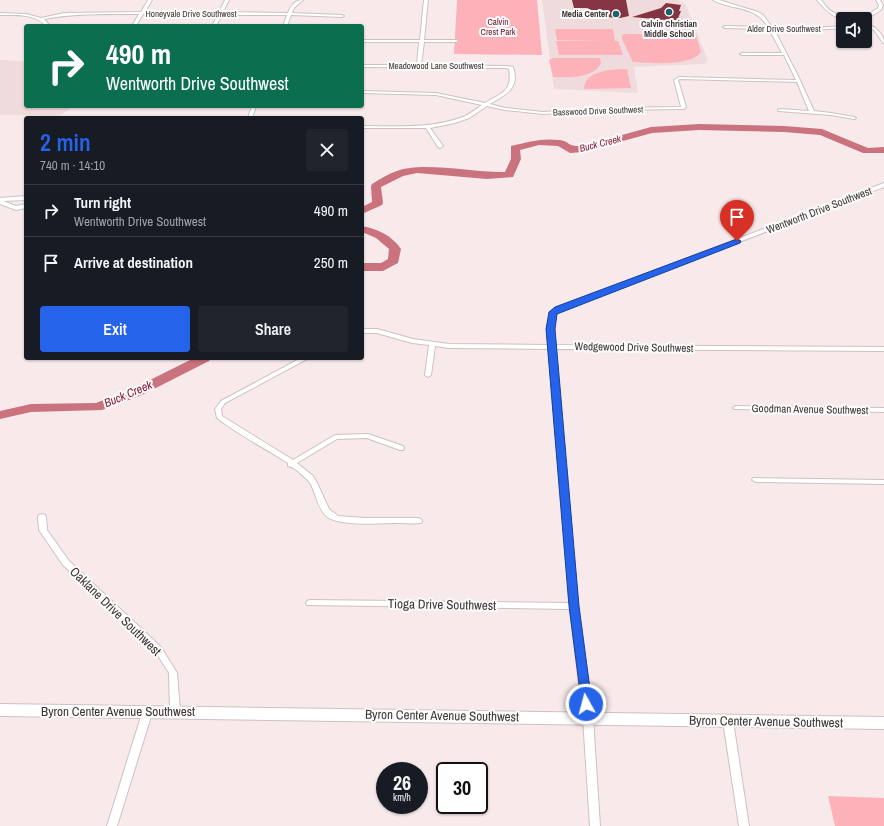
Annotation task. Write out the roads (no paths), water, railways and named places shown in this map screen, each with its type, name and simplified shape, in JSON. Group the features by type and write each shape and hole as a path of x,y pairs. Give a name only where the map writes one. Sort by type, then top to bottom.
{"main road":[{"name":"Byron Center Avenue Southwest","path":"0,710 148,710 728,721 884,722"}],"street":[{"path":"135,24 150,0"},
{"path":"215,24 227,0"},
{"path":"286,24 293,5 300,0"},
{"path":"419,66 426,0"},
{"path":"715,0 758,14 765,18 798,81 812,112"},
{"path":"819,0 828,11 836,15"},
{"path":"872,14 879,10 881,6 878,0 884,0"},
{"name":"Honeyvale Drive Southwest","path":"40,19 75,13 289,14 342,16"},
{"path":"0,14 25,15 40,19 46,24"},
{"name":"Alder Drive Southwest","path":"725,27 771,29 836,28"},
{"path":"872,28 884,29"},
{"path":"875,29 884,42"},
{"path":"364,41 456,42"},
{"path":"742,54 784,54"},
{"name":"Meadowood Lane Southwest","path":"364,66 509,67 512,69 511,88 486,105"},
{"name":"Basswood Drive Southwest","path":"364,92 430,93 456,97 513,110 543,113 616,108 679,109 684,106 676,80 679,78 798,81"},
{"path":"364,126 428,126 457,121 486,105"},
{"path":"780,110 812,112 854,118"},
{"path":"428,126 440,146"},
{"name":"Wentworth Drive Southwest","path":"552,347 551,320 553,312 558,309 884,185"},
{"path":"0,201 24,198"},
{"path":"0,201 12,208 24,206"},
{"name":"Wedgewood Drive Southwest","path":"364,331 377,331 432,345 884,350"},
{"path":"428,375 432,345"},
{"path":"552,347 574,606 588,718 594,826"},
{"path":"302,360 223,402 218,409 219,417 292,464 310,479 319,491 322,506 335,518 351,520 418,521"},
{"name":"Goodman Avenue Southwest","path":"736,408 884,410"},
{"path":"292,464 335,437 368,436 400,448"},
{"path":"756,480 884,482"},
{"name":"Oaklane Drive Southwest","path":"42,517 43,530 66,563 158,649 173,673 175,711"},
{"name":"Tioga Drive Southwest","path":"310,603 574,606"},
{"path":"112,826 148,710"},
{"path":"728,721 744,826"}],"waterway":[{"name":"Buck Creek","path":"364,210 378,203 376,186 400,173 417,170 487,176 509,175 516,159 515,148 539,142 560,143 570,150 583,149 651,130 699,127 784,129 822,132 867,151 884,150"},
{"name":"Buck Creek","path":"364,230 380,235 395,249 394,261 383,267 364,267"},
{"name":"Buck Creek","path":"0,415 31,408 78,406 97,407 137,392 200,360"}],"place":[{"name":"Calvin Christian Middle School","path":"669,12"},
{"name":"Media Center","path":"616,14"}],"park label":[{"name":"Calvin Crest Park","path":"498,28"}]}
